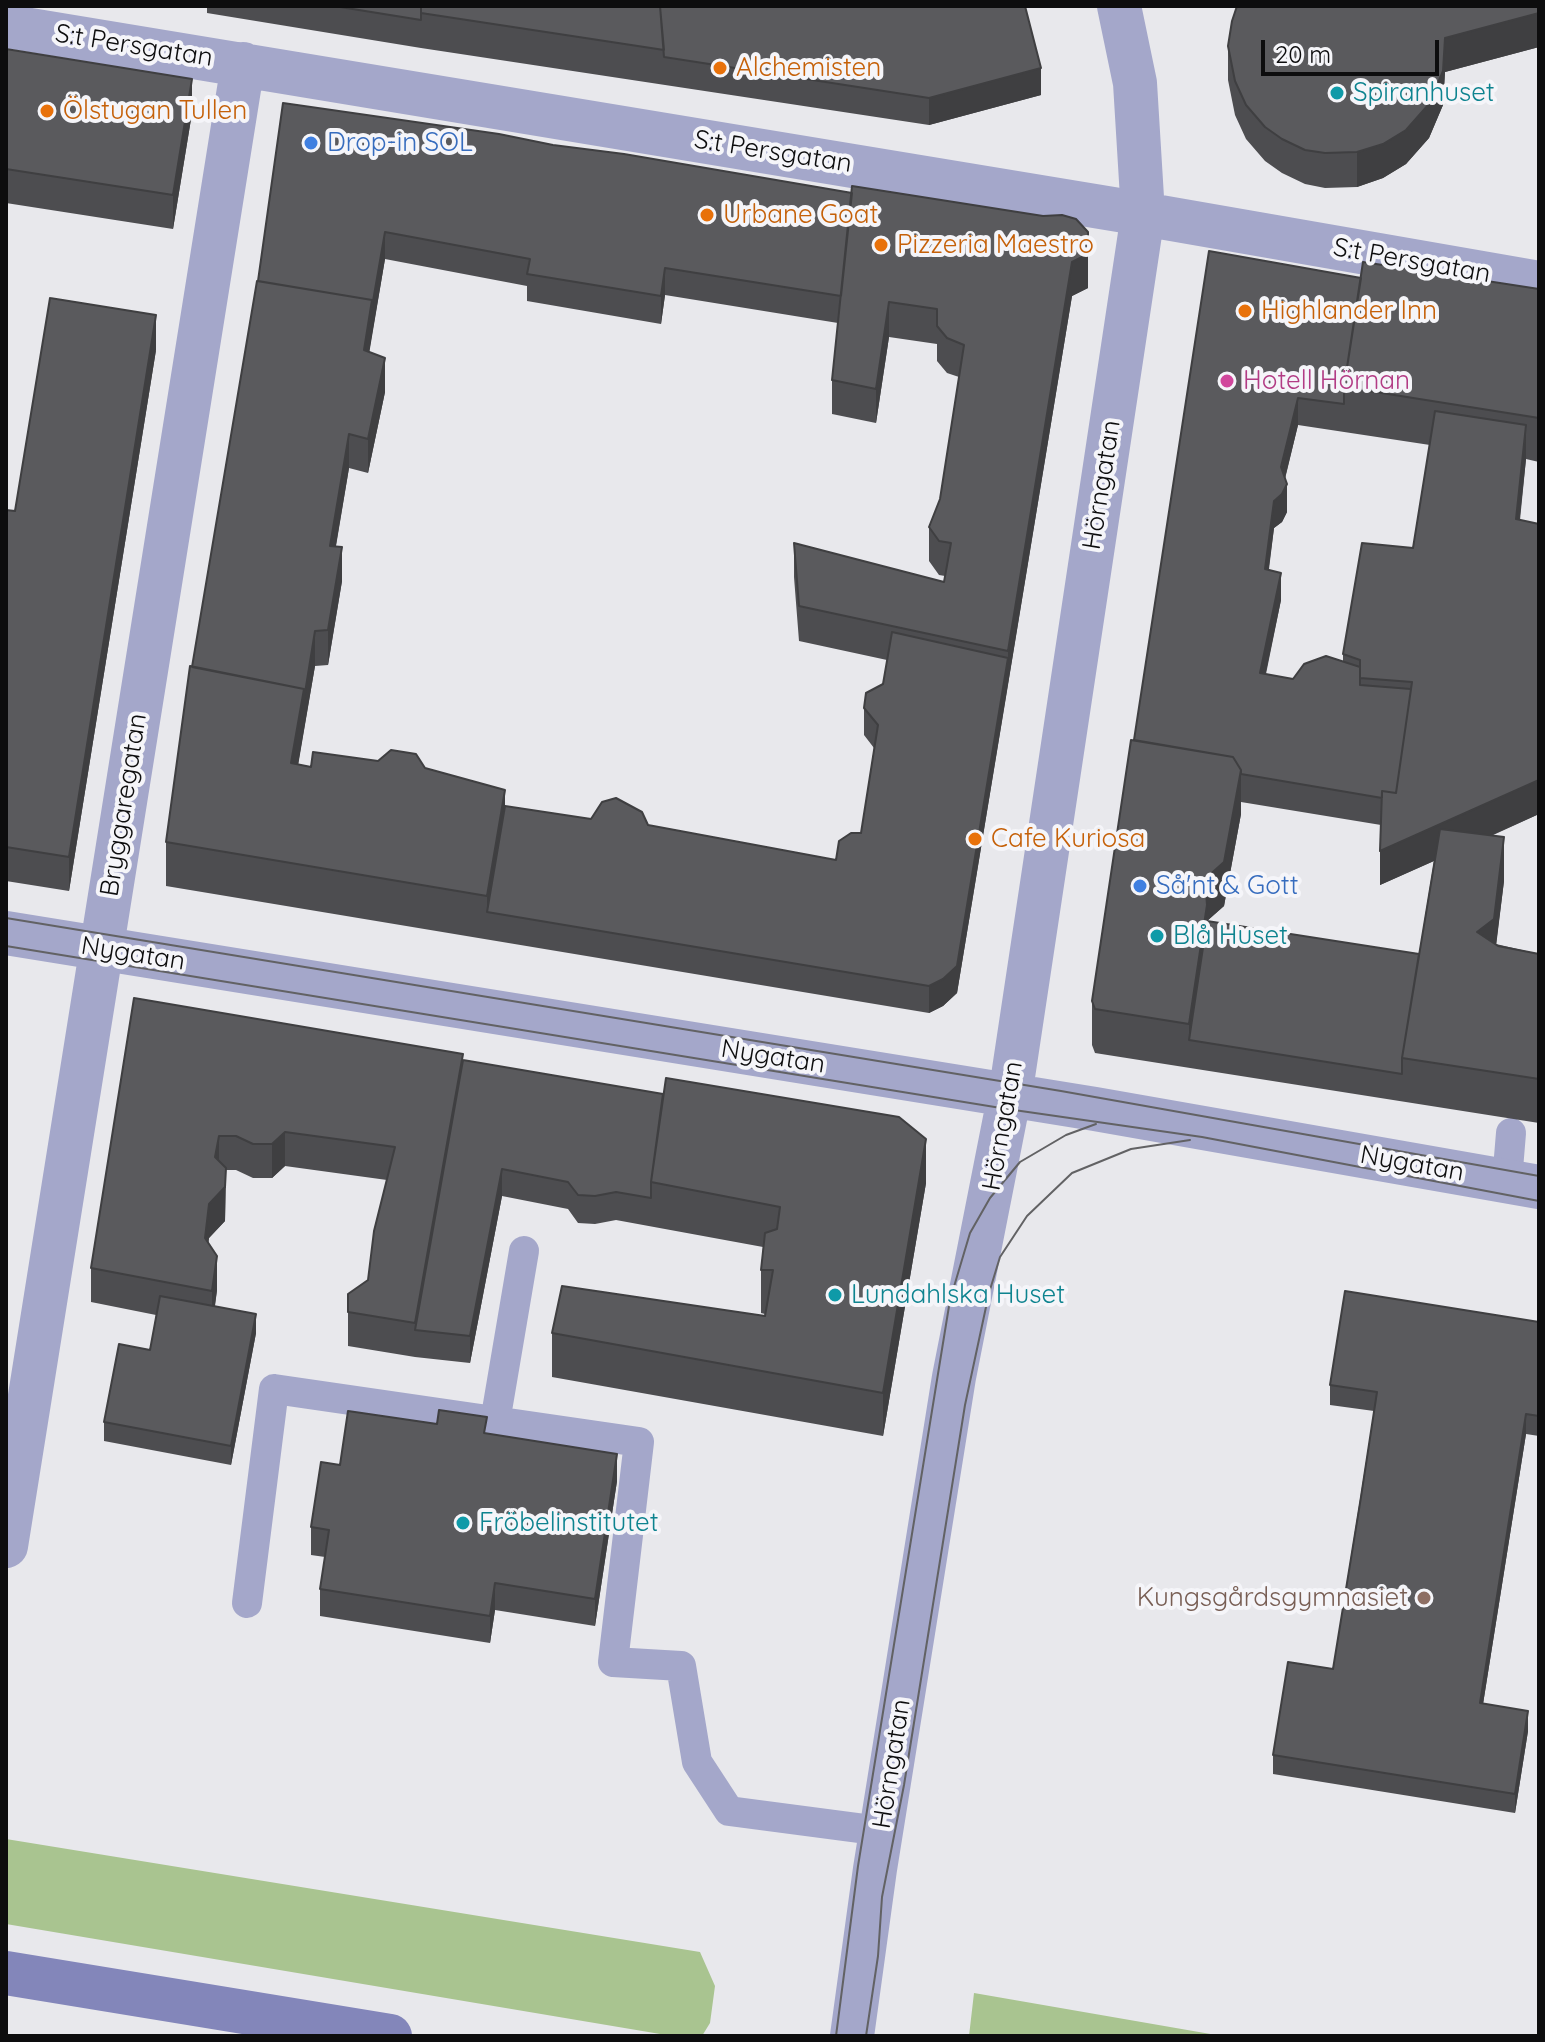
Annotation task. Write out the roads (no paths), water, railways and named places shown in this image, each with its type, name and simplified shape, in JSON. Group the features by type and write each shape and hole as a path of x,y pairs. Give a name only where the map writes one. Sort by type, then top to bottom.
{"main road":[{"path":"6,1973 390,2036"}],"street":[{"name":"Hörngatan","path":"852,2036 881,1831 954,1377 1010,1096 1143,214 1135,83 1119,6"},
{"name":"S:t Persgatan","path":"6,26 1143,214 1539,283"},
{"name":"Bryggaregatan","path":"6,1546 243,64"},
{"name":"Nygatan","path":"6,933 1010,1096 1523,1184"}],"lane":[{"path":"1511,1133 1523,1184"},
{"path":"495,1422 524,1251"},
{"path":"247,1603 274,1389 639,1442 613,1662 681,1666 697,1762 729,1811 881,1831"}],"tram line":[{"path":"6,918 1061,1091 1539,1176"},
{"path":"6,946 1007,1109 1202,1137 1539,1201"},
{"path":"836,2036 858,1866 950,1300 970,1233 990,1198 1020,1162 1066,1135 1096,1124"},
{"path":"866,2036 878,1956 882,1897 904,1785 965,1405 989,1293 1000,1257 1027,1216 1072,1173 1131,1149 1190,1140"}],"place":[{"name":"Alchemisten","path":"720,68"},
{"name":"Spiranhuset","path":"1337,93"},
{"name":"Ölstugan Tullen","path":"47,111"},
{"name":"Drop-in SOL","path":"311,143"},
{"name":"Urbane Goat","path":"707,215"},
{"name":"Pizzeria Maestro","path":"881,245"},
{"name":"Highlander Inn","path":"1245,311"},
{"name":"Hotell Hörnan","path":"1227,381"},
{"name":"Cafe Kuriosa","path":"975,839"},
{"name":"Så'nt & Gott","path":"1140,886"},
{"name":"Blå Huset","path":"1157,936"},
{"name":"Lundahlska Huset","path":"835,1295"},
{"name":"Fröbelinstitutet","path":"463,1523"},
{"name":"Kungsgårdsgymnasiet","path":"1424,1598"}]}
